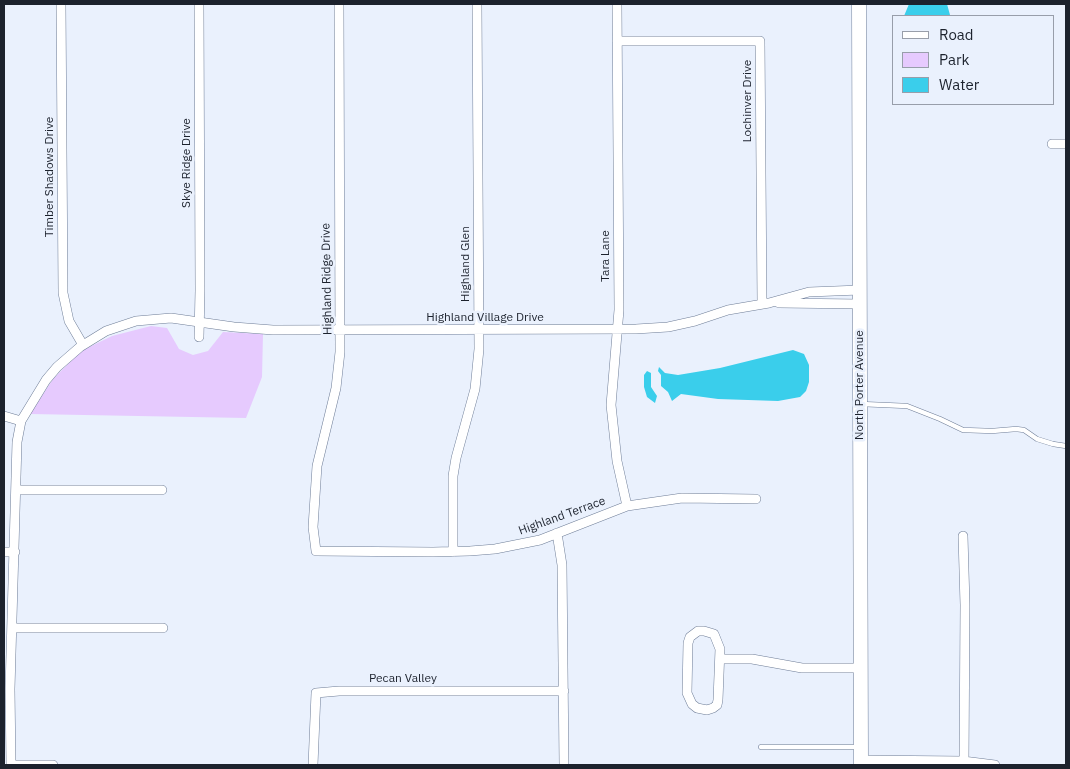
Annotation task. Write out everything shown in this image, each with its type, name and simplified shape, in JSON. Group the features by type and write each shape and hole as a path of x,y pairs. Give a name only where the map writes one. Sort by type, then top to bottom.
{"main road":[{"name":"North Porter Avenue","path":"859,4 861,757"}],"street":[{"name":"Timber Shadows Drive","path":"61,4 63,293 69,321 84,345"},
{"name":"Skye Ridge Drive","path":"199,4 199,321"},
{"name":"Highland Ridge Drive","path":"316,551 313,527 317,466 336,388 340,360 339,4"},
{"name":"Highland Glen","path":"453,552 453,476 456,458 475,389 479,349 477,4"},
{"name":"Tara Lane","path":"617,4 619,329 610,405 622,490 628,506"},
{"name":"Lochinver Drive","path":"617,41 760,41 765,303"},
{"path":"1052,144 1066,144"},
{"name":"Highland Village Drive","path":"21,421 46,380 67,357 106,331 136,321 171,318 258,330 619,329 668,327 695,321 728,310 809,292 860,290"},
{"name":"Highland Village Drive","path":"765,303 810,305 860,304"},
{"path":"198,337 199,321"},
{"path":"4,416 21,421 17,442 12,628 7,689 12,765 53,765"},
{"path":"16,490 162,490"},
{"name":"Highland Terrace","path":"316,551 453,552 516,546 540,540 628,506 682,498 756,499"},
{"path":"557,533 562,565 564,765"},
{"path":"963,536 965,605 964,763"},
{"path":"4,552 15,552"},
{"path":"12,628 163,628"},
{"path":"704,631 714,634 720,649 720,659 720,691 717,705 707,710 697,708 689,700 687,693 687,649 690,637 704,631"},
{"path":"720,659 752,659 802,668 860,668"},
{"name":"Pecan Valley","path":"314,765 316,692 564,692"},
{"path":"861,757 995,765"}],"lane":[{"path":"860,403 907,406 963,430 1024,430 1045,441 1066,446"},
{"path":"761,747 861,757"}],"green space":[{"path":"151,326 167,328 179,349 193,355 208,351 223,332 263,334 262,377 246,418 30,414 53,379 81,351 112,336"}],"water":[{"path":"909,4 947,4 950,15 904,15"},
{"path":"793,350 804,354 809,365 809,382 806,391 800,397 778,401 718,399 681,394 672,401 668,392 661,386 659,367 665,373 678,375 720,368"},
{"path":"647,371 651,373 651,387 657,396 655,403 647,397 644,387 644,375"}]}
